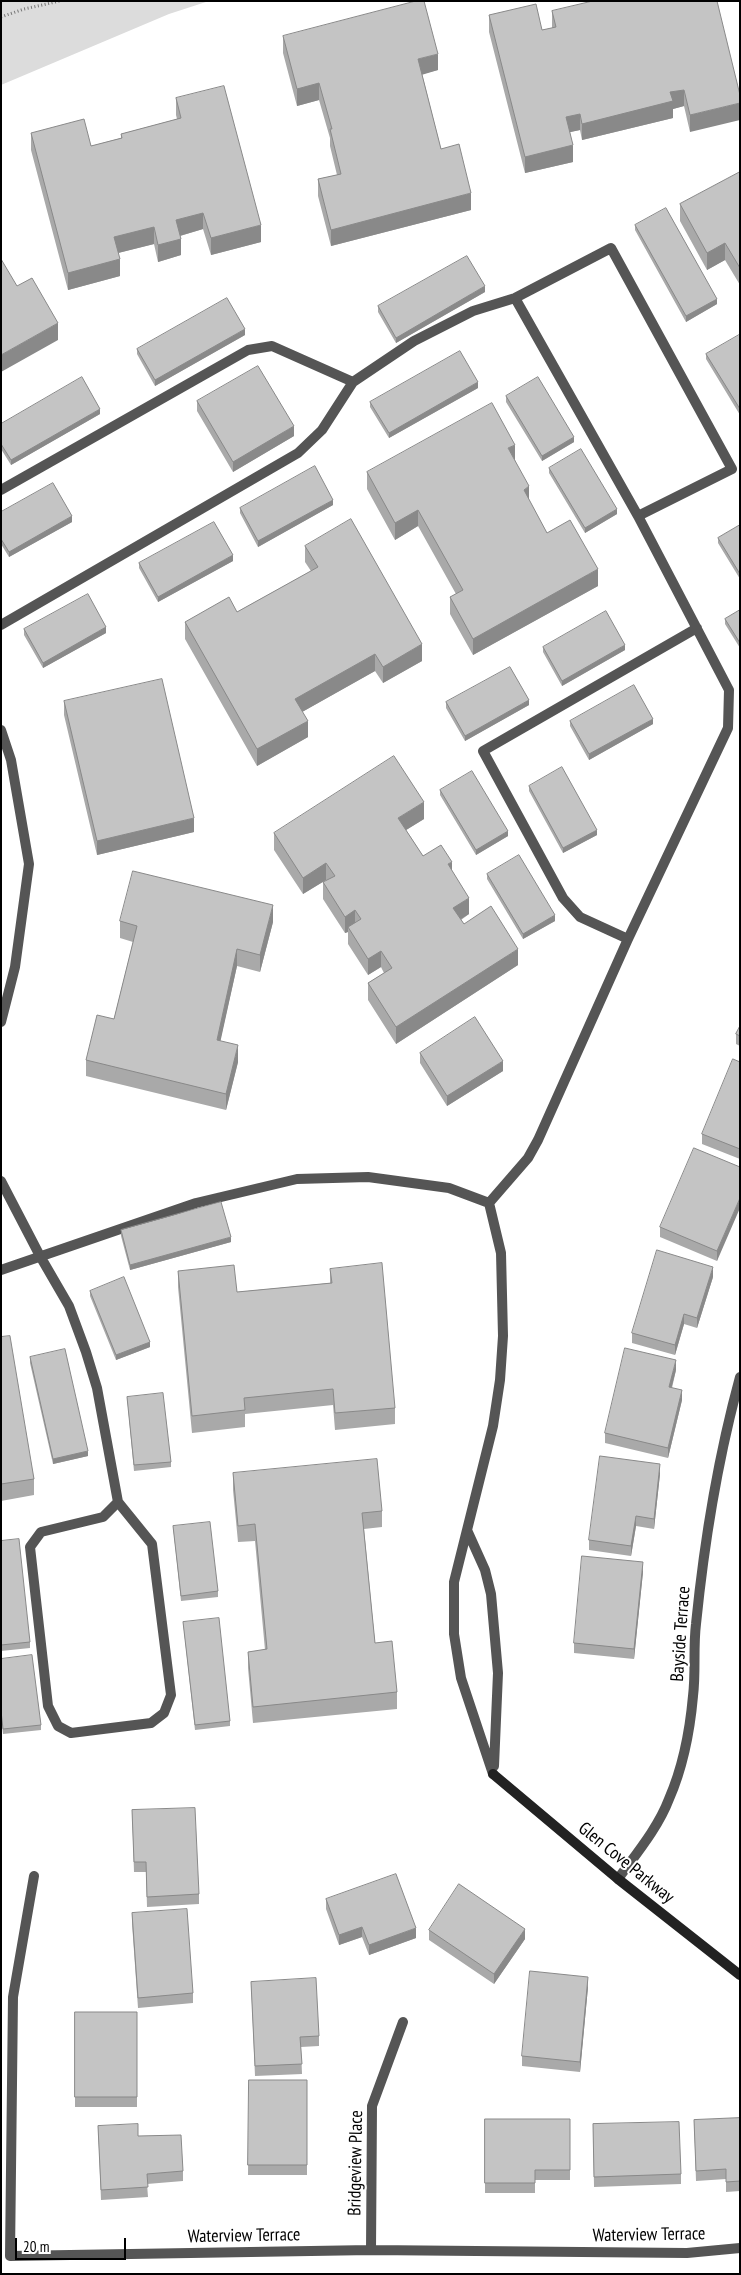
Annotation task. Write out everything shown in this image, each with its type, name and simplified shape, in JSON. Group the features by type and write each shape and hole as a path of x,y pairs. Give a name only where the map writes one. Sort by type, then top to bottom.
{"street":[{"path":"1,625 298,453 322,430 353,382 422,337 473,311 515,298 611,248 732,468 740,477"},
{"path":"490,1203 528,1158 538,1140 628,939 728,728 729,690 638,516 515,298"},
{"path":"1,490 248,350 272,346 353,382"},
{"path":"638,516 732,468"},
{"path":"628,939 580,917 563,898 483,751 697,628"},
{"path":"1,730 11,760 29,864 15,968 1,1022"},
{"path":"1,1270 196,1203 297,1179 368,1177 449,1188 490,1203"},
{"path":"1,1181 40,1256 69,1306 97,1388 118,1502 152,1544 171,1695 164,1713 151,1723 71,1733 58,1726 48,1706 30,1548 41,1532 103,1516 118,1502"},
{"path":"490,1203 501,1252 503,1336 493,1426 454,1582 454,1634 461,1678 493,1774"},
{"name":"Bayside Terrace","path":"618,1879 653,1830 669,1800 684,1748 694,1695 696,1627 702,1571 732,1406 740,1377"},
{"path":"467,1530 485,1570 491,1594 498,1673 493,1774"},
{"name":"Glen Cove Parkway","path":"493,1774 618,1879 740,1975"},
{"name":"Waterview Terrace","path":"34,1876 13,1997 10,2256 371,2250 687,2253 740,2248"},
{"name":"Bridgeview Place","path":"371,2250 372,2106 403,2022"}],"path":[{"path":"1,17 24,9 60,1"}],"shaded area":[{"path":"1,1 209,1 169,14 1,85"}],"building":[{"path":"416,1 424,1 438,54 418,59 441,149 459,144 471,193 331,230 318,179 341,174 330,129 332,129 319,83 297,89 283,36"},
{"path":"593,1 717,1 740,95 740,103 690,115 684,90 670,92 673,101 582,124 580,114 566,117 573,145 525,157 489,15 536,4 542,30 556,27 552,11"},
{"path":"224,86 261,225 211,238 203,213 176,220 181,239 158,245 154,227 114,237 120,259 68,273 31,133 84,119 91,146 122,138 121,134 181,118 176,98"},
{"path":"740,172 740,268 725,243 707,253 680,204"},
{"path":"666,208 717,299 686,316 635,225"},
{"path":"467,256 485,286 396,338 378,306"},
{"path":"1,259 17,286 32,278 58,323 1,355"},
{"path":"227,298 245,329 155,380 137,349"},
{"path":"740,336 740,409 706,354"},
{"path":"460,351 478,382 389,433 370,402"},
{"path":"258,366 294,426 233,462 197,401"},
{"path":"82,377 100,409 11,460 1,444 1,424"},
{"path":"538,377 574,437 542,456 506,396"},
{"path":"492,403 515,445 508,448 529,486 524,490 547,533 570,520 598,569 473,639 450,597 463,590 418,510 395,523 367,472"},
{"path":"581,449 617,509 585,528 549,468"},
{"path":"315,466 333,500 258,541 240,508"},
{"path":"53,483 72,516 9,552 1,539 1,512"},
{"path":"351,519 422,644 383,667 375,654 295,699 308,721 257,749 185,622 229,597 237,612 318,567 305,546"},
{"path":"214,522 233,555 158,597 139,563"},
{"path":"740,525 740,574 718,538"},
{"path":"88,594 106,627 43,663 24,629"},
{"path":"740,610 740,643 725,619"},
{"path":"606,611 625,645 562,681 543,647"},
{"path":"510,667 529,700 465,736 446,702"},
{"path":"162,679 194,818 97,841 64,701"},
{"path":"634,685 653,719 589,754 570,721"},
{"path":"394,756 424,802 398,818 423,856 441,845 452,862 448,864 469,898 453,908 464,924 491,906 518,949 396,1027 368,983 392,968 381,951 368,959 348,927 361,919 355,910 345,917 323,882 335,876 326,863 303,878 274,833"},
{"path":"562,767 597,830 563,848 529,786"},
{"path":"472,771 508,831 476,850 440,790"},
{"path":"519,855 555,915 523,934 487,874"},
{"path":"133,871 273,905 260,955 237,949 217,1040 238,1045 226,1094 86,1060 97,1015 114,1019 137,926 120,921"},
{"path":"475,1017 503,1061 447,1096 420,1053"},
{"path":"740,1026 740,1036 736,1034"},
{"path":"733,1059 740,1062 740,1149 702,1134"},
{"path":"694,1148 740,1167 740,1198 717,1251 660,1227"},
{"path":"221,1202 231,1237 130,1265 121,1230"},
{"path":"657,1250 713,1267 697,1318 684,1314 675,1345 632,1333"},
{"path":"382,1263 395,1408 335,1413 333,1389 244,1398 245,1410 192,1416 178,1271 234,1265 237,1292 332,1283 330,1269"},
{"path":"124,1277 150,1342 116,1355 90,1291"},
{"path":"10,1336 34,1479 1,1484 1,1337"},
{"path":"625,1348 676,1360 669,1387 682,1390 668,1448 605,1433"},
{"path":"65,1349 88,1451 53,1459 30,1357"},
{"path":"163,1393 171,1462 134,1465 127,1397"},
{"path":"600,1456 660,1464 654,1519 636,1516 631,1546 589,1540"},
{"path":"377,1459 382,1511 362,1513 375,1643 392,1641 397,1692 253,1707 248,1652 267,1649 255,1524 238,1526 233,1473"},
{"path":"210,1522 218,1591 181,1596 173,1526"},
{"path":"19,1539 30,1642 1,1645 1,1541"},
{"path":"582,1556 643,1562 634,1649 574,1643"},
{"path":"219,1618 230,1721 195,1725 183,1622"},
{"path":"32,1655 41,1725 3,1729 1,1659"},
{"path":"195,1808 199,1894 147,1897 146,1862 134,1862 132,1810"},
{"path":"396,1874 416,1928 369,1945 362,1927 339,1935 326,1899"},
{"path":"459,1884 525,1929 494,1974 429,1930"},
{"path":"187,1909 193,1993 138,1998 132,1913"},
{"path":"530,1971 588,1977 580,2062 522,2056"},
{"path":"316,1978 319,2036 300,2037 302,2064 255,2066 251,1982"},
{"path":"75,2012 137,2012 137,2097 75,2097"},
{"path":"249,2080 307,2080 307,2165 248,2165"},
{"path":"740,2118 740,2181 726,2182 726,2169 696,2171 694,2120"},
{"path":"485,2119 570,2119 570,2170 535,2170 535,2183 485,2183"},
{"path":"679,2122 681,2174 594,2177 593,2124"},
{"path":"138,2124 138,2136 181,2135 183,2171 147,2174 148,2187 101,2190 98,2126"}]}
